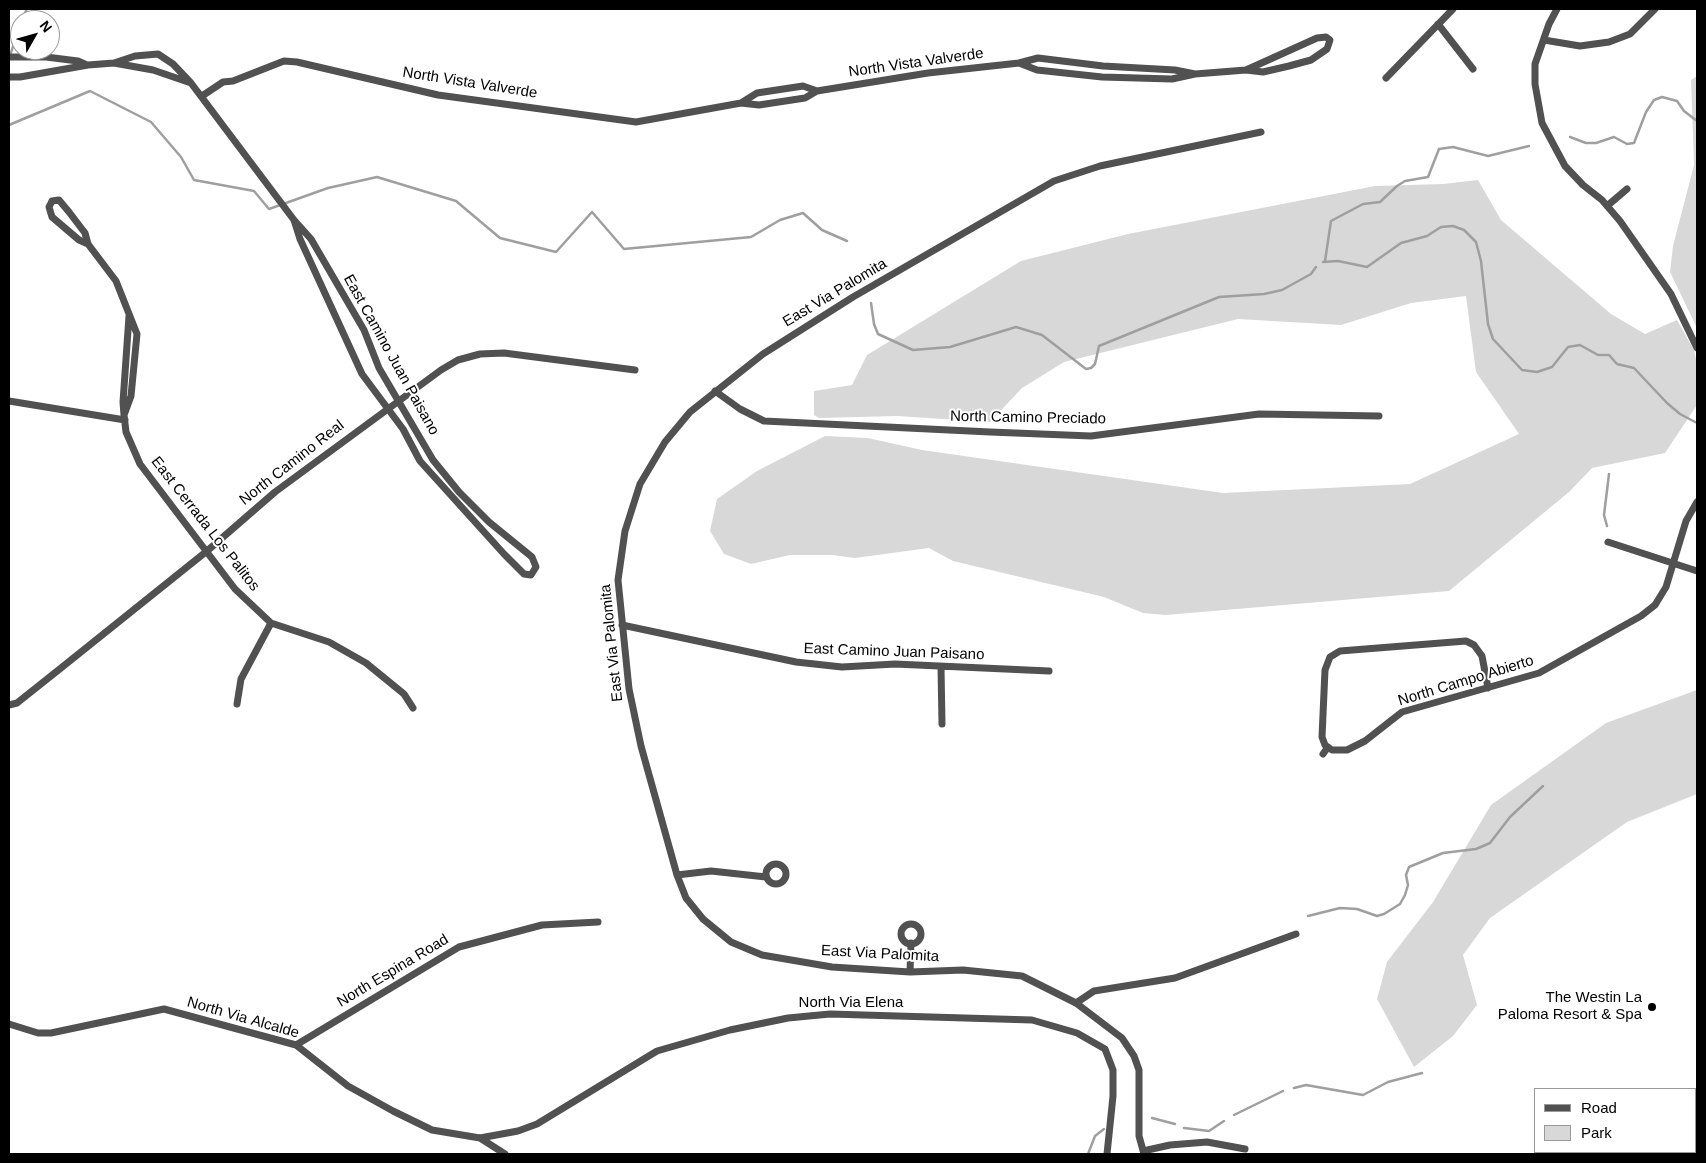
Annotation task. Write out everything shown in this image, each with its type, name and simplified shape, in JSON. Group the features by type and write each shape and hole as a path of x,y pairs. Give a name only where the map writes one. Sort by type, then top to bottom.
{"street":[{"path":"1386,78 1453,9"},
{"path":"1557,9 1535,64 1536,91 1542,123 1565,166 1608,206 1671,294 1697,348"},
{"path":"1544,40 1580,46 1609,42 1630,34 1656,9"},
{"path":"1438,24 1473,70"},
{"name":"North Vista Valverde","path":"1019,63 1037,70 1102,78 1172,79 1195,74 1246,70 1263,72 1311,60 1327,49 1330,40 1326,37 1318,38 1246,70"},
{"name":"East Camino Juan Paisano","path":"114,64 135,56 158,54 173,64 202,96 294,220 311,239 364,330 378,368 433,460 459,492 489,522 532,557 536,567 531,575 524,574 510,561 420,461 403,428 362,374 300,239 294,220"},
{"path":"9,58 46,57 78,61 88,65"},
{"name":"North Vista Valverde","path":"202,96 223,82 232,81 284,61 297,62 438,95 636,122 741,103 759,105 778,103 805,98 817,92 928,73 1019,63 1038,58 1103,66 1175,70 1195,74"},
{"name":"East Camino Juan Paisano","path":"9,76 20,77 88,65 114,64 152,70 190,83"},
{"name":"North Vista Valverde","path":"741,103 756,93 803,86 817,92"},
{"name":"East Via Palomita","path":"1143,1152 1138,1115 1139,1070 1134,1056 1122,1038 1076,1003 1022,976 963,970 910,972 832,967 762,954 731,942 703,919 686,898 641,746 629,689 618,580 625,531 640,484 665,442 690,412 763,354 853,297 1054,181 1100,166 1261,132"},
{"path":"1608,206 1628,189"},
{"name":"East Cerrada Los Palitos","path":"88,244 79,240 52,216 49,207 52,201 59,200 85,233 88,244 116,281 129,316 123,402 126,432 140,464 234,589 271,623 329,642 349,652 398,688 409,700 413,708"},
{"name":"North Camino Real","path":"9,705 17,703 207,551 274,492 441,370 458,360 480,354 514,354 635,370"},
{"name":"North Camino Preciado","path":"715,391 740,410 764,421 1091,436 1259,414 1379,416"},
{"path":"9,402 125,417"},
{"name":"North Campo Abierto","path":"1328,748 1340,751 1347,750 1364,741 1402,712 1539,673 1641,616 1655,605 1666,587 1686,522 1697,502"},
{"path":"1608,542 1697,571"},
{"path":"237,704 241,679 271,623"},
{"name":"East Camino Juan Paisano","path":"622,625 796,662 842,667 895,664 1050,671"},
{"path":"1323,754 1328,748 1322,736 1325,670 1330,652 1458,641 1476,643 1482,656 1488,688"},
{"path":"942,667 942,724"},
{"path":"678,875 711,871 766,877"},
{"name":"North Espina Road","path":"296,1045 460,947 542,925 598,922"},
{"path":"1076,1003 1094,991 1175,978 1296,934"},
{"path":"910,972 911,943"},
{"name":"North Via Alcalde","path":"9,1024 38,1034 51,1034 164,1009 296,1045 348,1086 393,1112 432,1130 480,1138"},
{"name":"North Via Elena","path":"480,1138 518,1131 537,1124 657,1051 730,1030 788,1018 830,1014 1032,1020 1077,1033 1105,1050 1113,1070 1111,1126 1107,1154"},
{"path":"480,1138 505,1154"},
{"path":"1143,1152 1170,1145 1207,1142 1245,1149"}],"green space":[{"path":"1697,76 1697,328 1670,272 1673,246 1694,165 1691,80"},
{"path":"1478,180 1501,220 1611,314 1645,334 1677,320 1694,350 1697,364 1697,405 1665,453 1592,468 1569,492 1449,591 1166,615 1143,613 1104,597 953,561 929,548 855,558 832,555 790,555 751,564 724,554 710,531 717,499 757,471 825,436 868,438 922,450 1223,493 1410,484 1519,434 1476,372 1466,296 1411,303 1341,325 1238,319 1064,362 1022,388 990,422 897,416 819,418 814,415 814,391 852,385 867,355 1021,261 1128,234 1375,186 1443,184"},
{"path":"1697,690 1697,794 1627,822 1490,918 1463,955 1477,1005 1453,1036 1414,1067 1377,999 1387,962 1433,902 1491,805 1606,723"}],"waterway":[{"path":"9,125 90,91 151,122 181,157 194,180 254,191 269,209 328,188 377,177 456,201 500,238 556,252 592,212 624,249 751,237 780,220 803,213 822,230 847,241"},
{"path":"1570,137 1586,143 1596,143 1614,137 1627,144 1634,143 1646,112 1654,100 1662,97 1677,101 1684,111 1697,121"},
{"path":"1325,261 1331,221 1363,204 1380,202 1405,181 1428,177 1439,149 1453,147 1488,156 1529,146"},
{"path":"1323,262 1338,261 1367,267 1401,243 1427,236 1441,227 1453,226 1464,230 1476,242 1481,261 1488,324 1493,339 1522,370 1537,372 1552,367 1568,347 1580,345 1598,355 1609,355 1617,364 1634,368 1667,403 1680,414 1697,423"},
{"path":"871,303 874,324 878,334 913,350 950,347 1016,327 1042,335 1086,369 1091,368 1095,364 1099,346 1219,297 1264,294 1282,290 1311,274 1316,267"},
{"path":"1607,526 1604,515 1609,474"},
{"path":"1308,916 1340,908 1357,909 1377,916 1384,914 1400,904 1405,895 1408,885 1406,875 1409,867 1443,853 1476,849 1490,843 1510,817 1543,786"},
{"path":"1294,1088 1306,1085 1363,1095 1388,1082 1422,1073"},
{"path":"1234,1115 1283,1091"},
{"path":"1152,1118 1175,1124"},
{"path":"1184,1128 1209,1131 1224,1121"},
{"path":"1088,1154 1095,1136 1104,1129"}],"place":[{"name":"The Westin La Paloma Resort & Spa","path":"1652,1007"}]}
